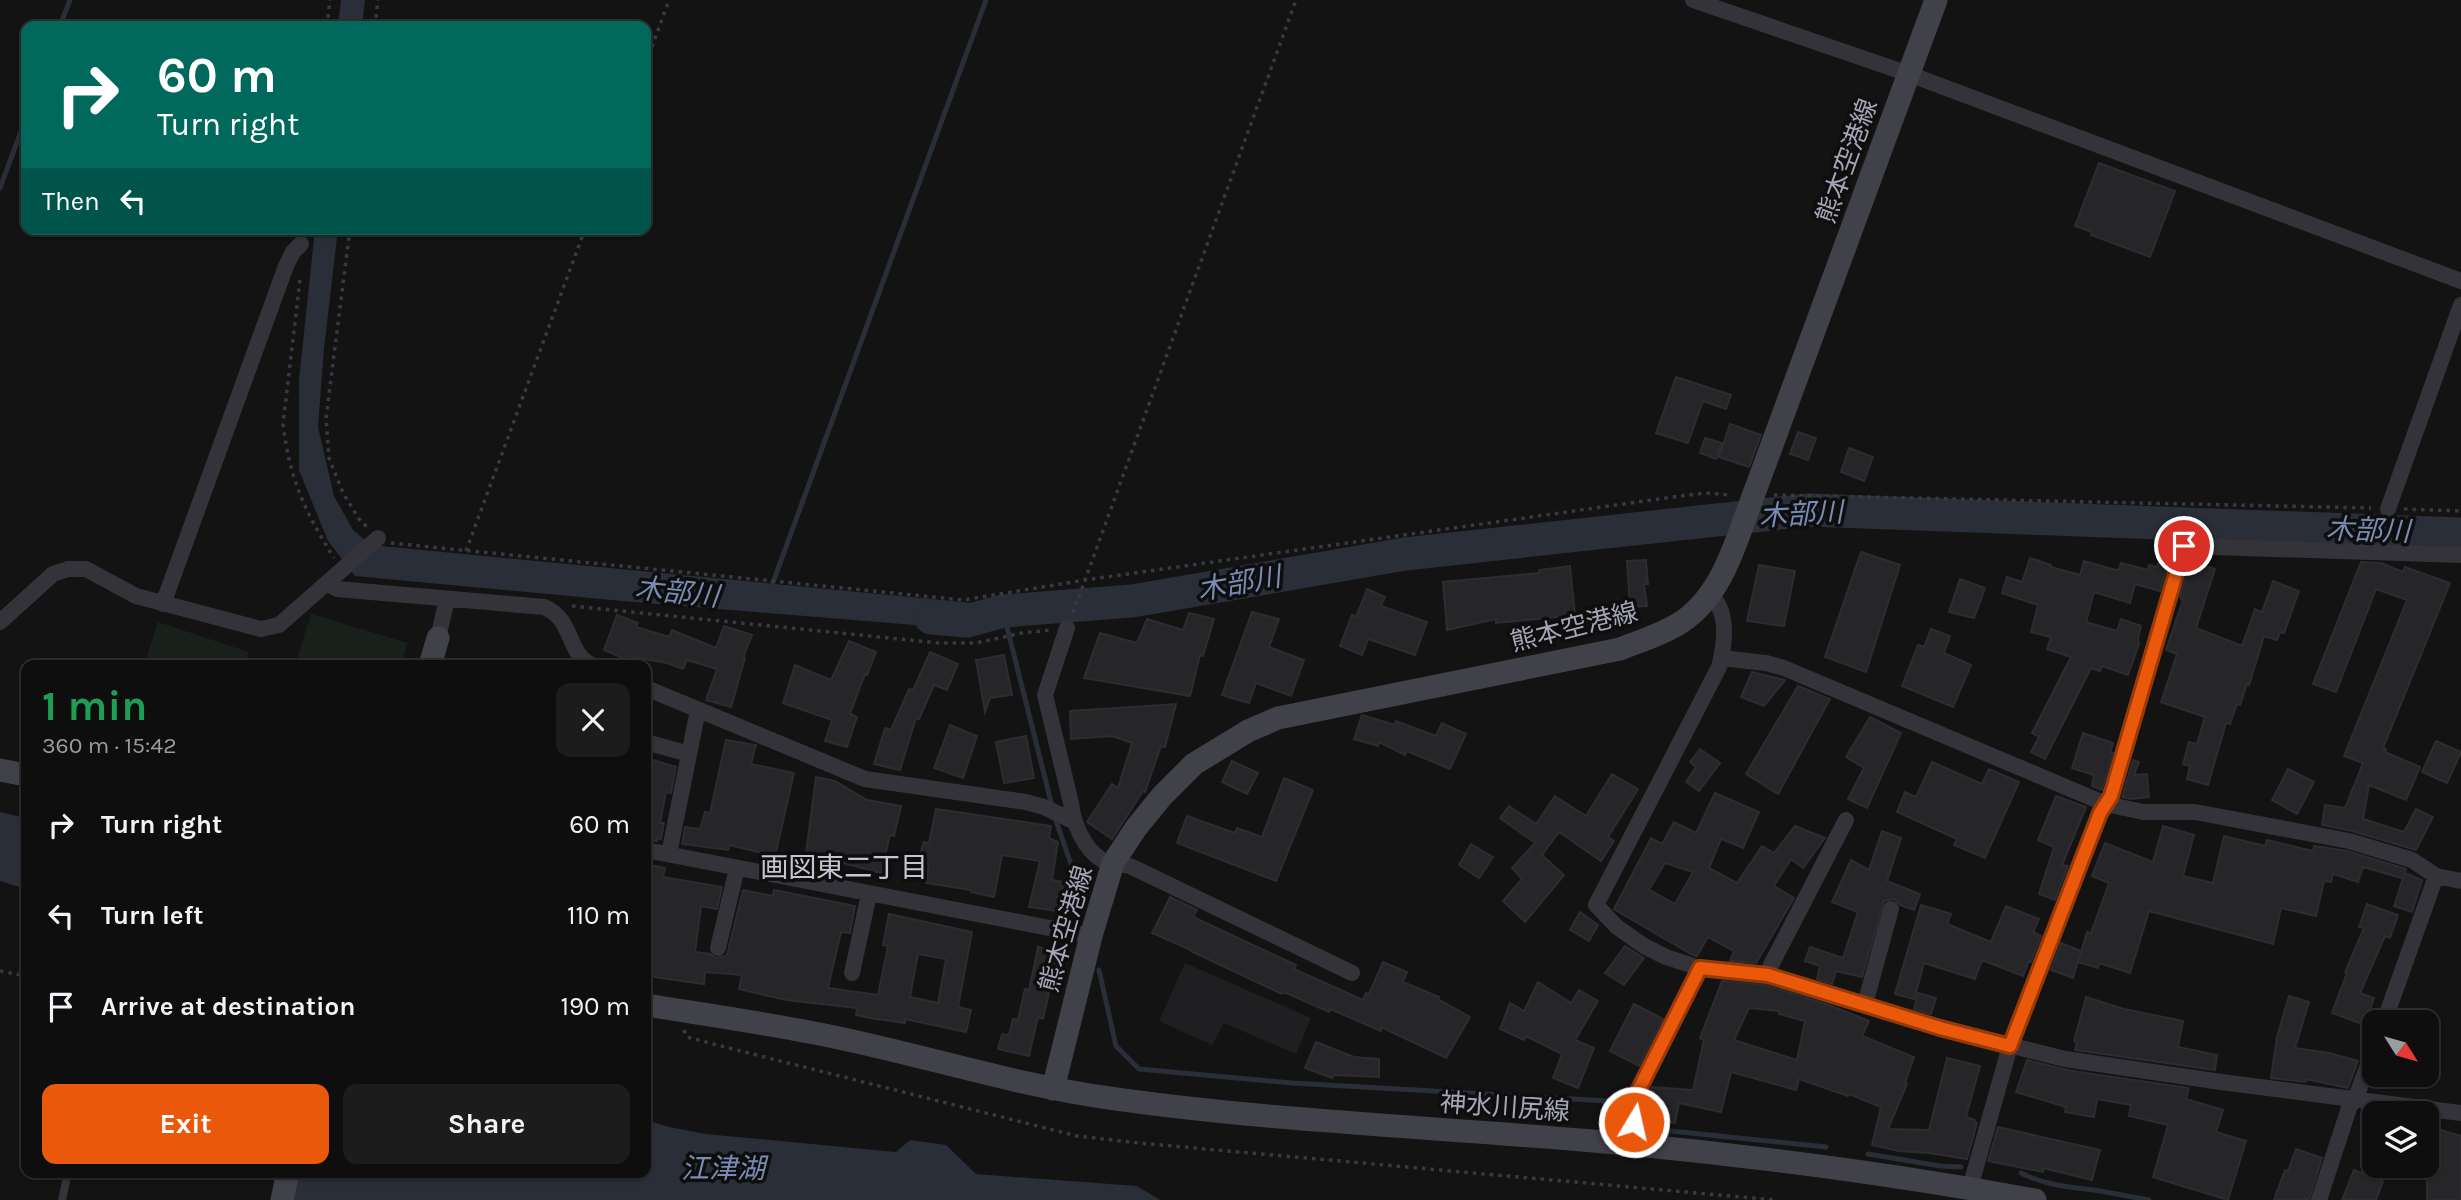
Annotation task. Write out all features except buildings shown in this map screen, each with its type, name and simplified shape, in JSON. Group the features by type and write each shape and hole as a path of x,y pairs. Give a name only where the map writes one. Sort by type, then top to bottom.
{"main road":[{"name":"熊本空港線","path":"1053,1089 1090,936 1113,863 1162,796 1194,764 1248,731 1278,718 1620,649 1660,634 1680,623 1711,595 1740,532 1936,0"},
{"path":"431,660 438,638"},
{"path":"0,770 21,774"},
{"path":"651,1005 833,1037 1053,1089"},
{"name":"神水川尻線","path":"1053,1089 1284,1119 1634,1145 1727,1155 1970,1188 2035,1200"},
{"path":"282,1200 287,1178"}],"street":[{"path":"1693,0 1909,74 2461,281"},
{"path":"163,604 286,266 293,252 301,244"},
{"path":"2388,509 2461,305"},
{"path":"0,622 52,575 68,569 86,569 136,597 261,629 270,628 279,625 376,539"},
{"path":"1970,1188 2010,1046 2100,813 2115,783 2184,546 2461,555"},
{"path":"327,583 337,589 544,607 556,612 562,620 582,660"},
{"path":"1711,595 1721,608 1724,626 1719,667 1596,905 1616,927 1666,957 1700,968 1768,975 1940,1028 2065,1059 2461,1113"},
{"path":"438,638 447,599"},
{"path":"1068,625 1045,695 1071,803 1069,820"},
{"path":"1721,658 1766,663 1784,668 2106,804 2143,812 2195,812 2349,841 2412,860 2436,876 2461,881"},
{"path":"651,690 864,779 1026,802 1044,807 1069,820 1097,856 1105,862 1129,866 1352,973"},
{"path":"669,854 698,710"},
{"path":"651,744 689,754"},
{"path":"1768,975 1846,820"},
{"path":"651,851 1090,936"},
{"path":"718,948 737,869"},
{"path":"2388,1010 2436,876"},
{"path":"852,973 869,894"},
{"path":"1865,1004 1891,909"},
{"path":"1634,1145 1634,1099 1700,968"},
{"path":"2319,1200 2348,1108 2362,1079"}],"lane":[{"path":"62,1200 67,1178"}],"path":[{"path":"328,21 330,0"},
{"path":"376,21 378,0"},
{"path":"651,49 669,0"},
{"path":"556,612 571,606 939,643 976,643 1068,625 1296,0"},
{"path":"349,235 326,418 329,458 343,493 359,519 376,539 393,544 963,600 1705,493 1753,497 2461,511"},
{"path":"466,551 583,235"},
{"path":"301,244 301,271 283,424 285,448 296,490 341,569"},
{"path":"0,971 21,975"},
{"path":"682,1011 682,1026 687,1037 1077,1136 1775,1200"}],"shaded area":[{"path":"311,614 408,643 403,660 297,660"},
{"path":"158,622 249,652 246,660 146,660"},
{"path":"1185,963 1311,1018 1296,1054 1224,1023 1212,1045 1159,1021"}],"water":[{"path":"341,0 365,0 363,21 339,21"},
{"path":"314,235 337,235 318,427 334,496 353,530 371,545 973,603 976,630 355,576 328,541 299,470 299,380"},
{"path":"0,812 21,817 21,887 0,881"},
{"name":"江津湖","path":"651,1122 706,1134 896,1152 910,1140 946,1145 976,1174 1137,1186 1160,1200 288,1200 280,1178 651,1178"}],"waterway":[{"path":"62,21 70,0"},
{"path":"771,588 986,0"},
{"path":"0,188 21,131"},
{"name":"木部川","path":"931,618 967,621 1003,611 1132,601 1405,554 1808,510 2461,534"},
{"path":"1003,611 1052,806"},
{"path":"1054,815 1082,902"},
{"path":"1099,970 1116,1046 1139,1069 1292,1083 1608,1101"},
{"path":"1651,1129 1826,1147"},
{"path":"1868,1154 1961,1167"},
{"path":"2021,1173 2050,1183 2149,1200"}],"district":[{"name":"画図東二丁目","path":"844,867"}],"route":[{"path":"1634,1122 1634,1099 1698,977 1700,968 1768,975 1940,1028 2010,1046 2100,813 2111,796 2184,546"}]}
